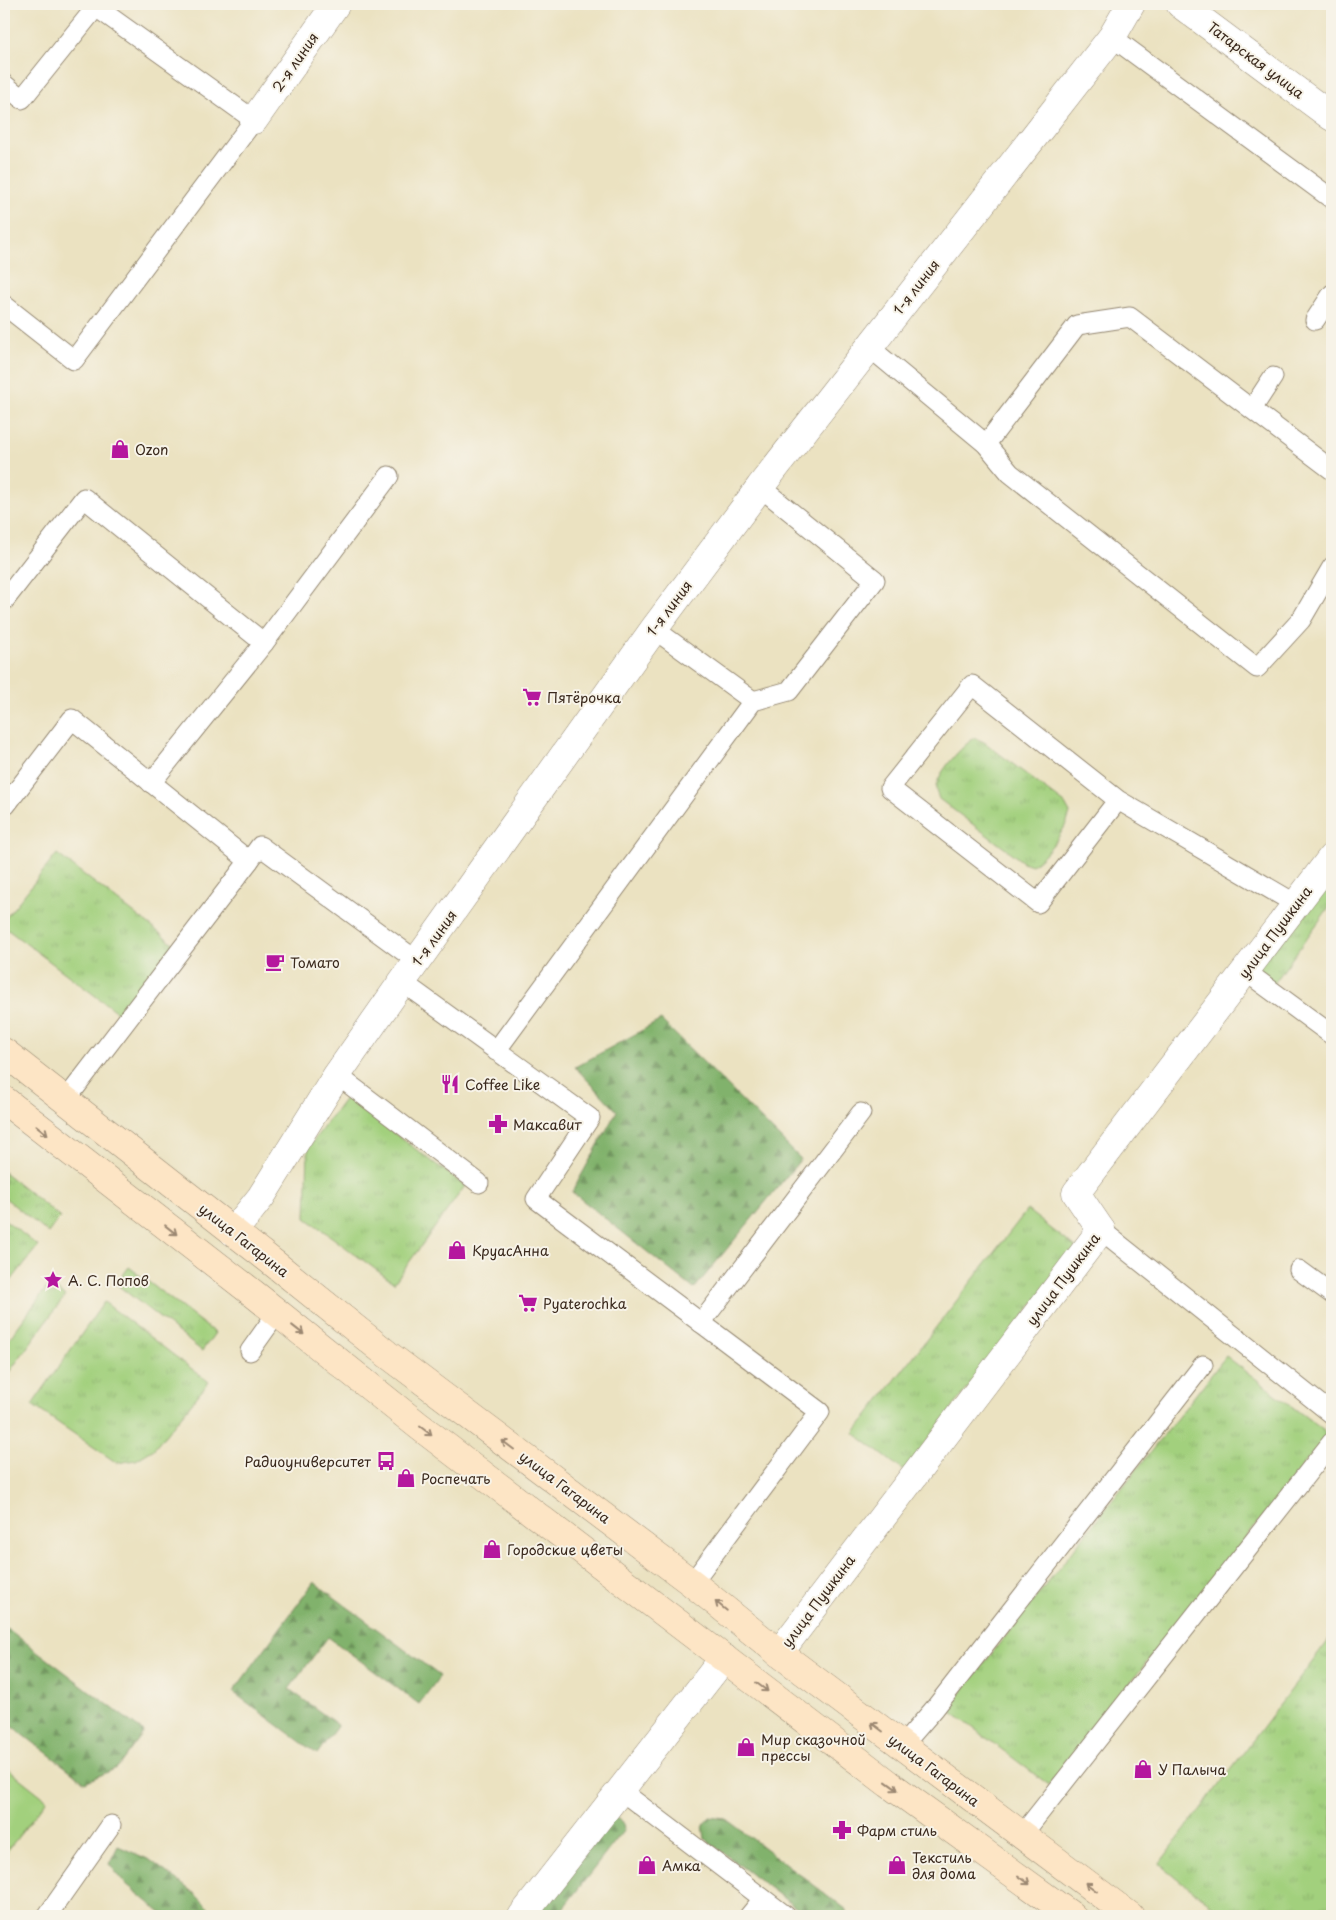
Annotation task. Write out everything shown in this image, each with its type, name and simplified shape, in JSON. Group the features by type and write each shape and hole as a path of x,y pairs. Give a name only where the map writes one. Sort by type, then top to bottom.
{"main road":[{"name":"улица Гагарина","path":"4,1052 386,1354 692,1583 779,1653 902,1746 1130,1916"},
{"path":"4,1100 435,1438 889,1784 1072,1916"},
{"path":"724,1658 747,1627"}],"street":[{"name":"2-я линия","path":"254,120 336,4"},
{"name":"1-я линия","path":"233,1232 261,1197 337,1075 654,628 760,487 1112,37 1131,4"},
{"name":"Татарская улица","path":"1180,4 1332,117"},
{"name":"улица Пушкина","path":"779,1653 1102,1230 1076,1193 1332,857"},
{"path":"522,1916 724,1658"}],"lane":[{"path":"4,84 22,99 96,7 254,120 74,360 4,305"},
{"path":"1112,37 1332,198"},
{"path":"1315,320 1332,294"},
{"path":"986,444 1077,325 1130,318 1332,470"},
{"path":"869,347 986,444 1010,473 1257,668 1301,620 1332,567"},
{"path":"1252,409 1273,377"},
{"path":"151,782 264,643 389,476"},
{"path":"496,1051 752,701 789,691 875,580 760,487"},
{"path":"4,600 84,498 264,643"},
{"path":"654,628 752,701"},
{"path":"1118,800 1038,903 890,788 972,685 1118,800 1296,904"},
{"path":"4,803 6,805 72,719 249,861"},
{"path":"65,1101 260,846 409,972 496,1051 590,1118 536,1199 820,1412 692,1583"},
{"path":"1246,971 1332,1035"},
{"path":"337,1075 479,1183"},
{"path":"701,1323 861,1113"},
{"path":"1102,1230 1332,1414"},
{"path":"1299,1270 1332,1294"},
{"path":"250,1351 277,1313"},
{"path":"902,1746 935,1708 1204,1365"},
{"path":"1022,1835 1332,1442"},
{"path":"620,1790 786,1916"},
{"path":"47,1916 111,1825"},
{"path":"749,1916 762,1899"}],"green space":[{"path":"975,738 984,742 1065,804 1070,813 1055,842 1032,865 1023,862 939,799 936,792 937,781 958,753"},
{"path":"57,854 174,944 122,1016 4,927 4,920"},
{"path":"1332,857 1332,903 1270,989 1245,971"},
{"path":"661,1020 801,1159 694,1289 572,1192 617,1111 575,1067"},
{"path":"346,1097 465,1186 394,1283 306,1218 308,1148"},
{"path":"4,1172 60,1217 48,1233 4,1197"},
{"path":"1027,1210 1076,1248 904,1471 854,1433"},
{"path":"4,1219 38,1246 4,1290"},
{"path":"129,1267 215,1333 202,1351 116,1284"},
{"path":"49,1284 65,1296 7,1375 4,1372 4,1346"},
{"path":"104,1302 209,1382 154,1449 136,1460 117,1463 32,1405"},
{"path":"1226,1356 1328,1434 1049,1785 948,1709"},
{"path":"314,1582 440,1676 419,1704 328,1637 289,1689 338,1725 317,1754 233,1692"},
{"path":"4,1626 144,1732 117,1768 85,1782 4,1720"},
{"path":"1332,1636 1332,1902 1322,1916 1225,1916 1159,1864"},
{"path":"4,1766 47,1800 4,1855"},
{"path":"614,1816 623,1822 624,1830 557,1916 531,1916"},
{"path":"710,1817 726,1819 847,1910 848,1916 807,1916 705,1839 703,1825"},
{"path":"118,1846 150,1860 195,1894 217,1916 165,1916 125,1883 109,1864"}],"place":[{"name":"Ozon","path":"120,449"},
{"name":"Пятёрочка","path":"532,697"},
{"name":"Томато","path":"275,962"},
{"name":"Coffee Like","path":"450,1084"},
{"name":"Максавит","path":"498,1124"},
{"name":"КруасАнна","path":"457,1250"},
{"name":"А. С. Попов","path":"53,1280"},
{"name":"Pyaterochka","path":"528,1303"},
{"name":"Радиоуниверситет","path":"386,1461"},
{"name":"Роспечать","path":"406,1478"},
{"name":"Городские цветы","path":"492,1549"},
{"name":"Мир сказочной прессы","path":"746,1747"},
{"name":"У Палыча","path":"1143,1769"},
{"name":"Фарм стиль","path":"842,1830"},
{"name":"Амка","path":"647,1865"},
{"name":"Текстиль для дома","path":"897,1865"}]}
